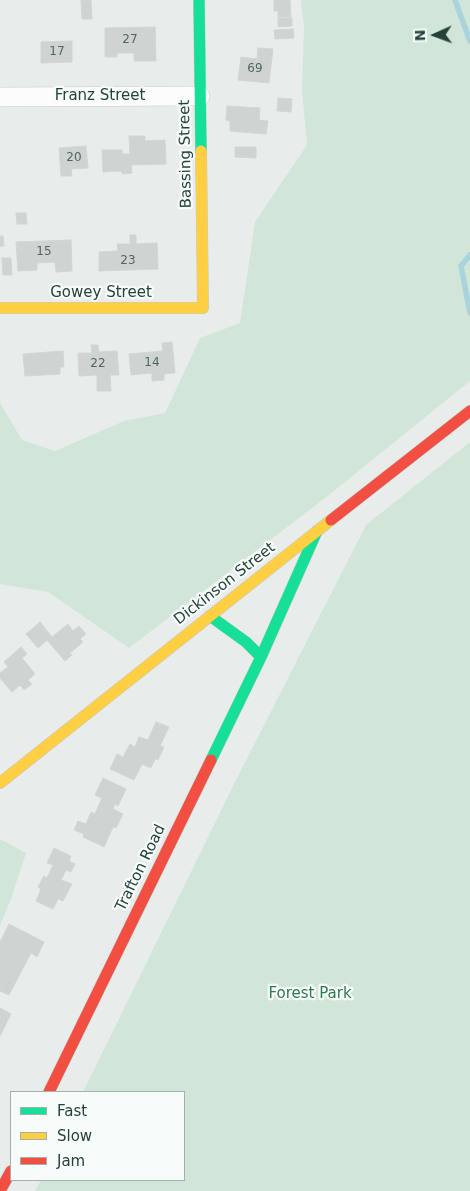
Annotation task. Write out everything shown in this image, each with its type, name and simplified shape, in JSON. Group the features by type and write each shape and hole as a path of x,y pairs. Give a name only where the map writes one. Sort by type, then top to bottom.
{"street":[{"name":"Bassing Street","path":"199,0 202,308"},
{"name":"Franz Street","path":"0,97 200,96"},
{"name":"Gowey Street","path":"0,308 202,308"},
{"name":"Dickinson Street","path":"0,783 470,411"},
{"name":"Trafton Road","path":"49,1091 261,657 316,531"},
{"path":"210,616 246,642 261,657"},
{"path":"0,1191 10,1173"}],"green space":[{"path":"301,0 470,0 470,381 329,495 129,648 48,592 0,584 0,403 22,440 55,451 124,421 165,413 200,338 240,323 255,222 307,145 302,90 304,27"},
{"name":"Forest Park","path":"470,442 470,1191 35,1191 40,1181 185,1181 185,1091 83,1091 235,782 366,525"},
{"path":"0,839 26,853 0,926"}],"building":[{"path":"81,0 91,0 92,19 82,19"},
{"path":"274,0 290,0 291,17 278,17 278,11 274,11"},
{"path":"278,18 292,18 292,26 278,27"},
{"path":"155,27 156,61 134,61 134,53 117,53 117,57 105,57 105,28"},
{"path":"293,29 294,38 275,39 274,30"},
{"path":"72,41 72,62 41,63 41,42"},
{"path":"258,48 273,49 269,83 238,80 241,57 257,59"},
{"path":"278,98 292,99 291,112 277,111"},
{"path":"227,106 260,108 259,120 268,121 266,134 230,131 230,121 226,120"},
{"path":"129,136 145,136 145,141 165,140 166,164 131,165 132,173 122,174 122,171 103,172 102,150 122,150 122,154 130,154"},
{"path":"86,146 88,168 71,169 72,176 61,176 59,148"},
{"path":"235,147 256,147 256,158 235,157"},
{"path":"16,213 26,213 27,224 17,224"},
{"path":"130,235 136,235 136,244 157,243 158,269 99,271 99,252 118,251 117,244 130,244"},
{"path":"0,236 3,236 4,246 0,246"},
{"path":"71,240 72,271 56,272 55,262 37,263 37,270 18,271 16,242"},
{"path":"2,258 11,258 12,275 3,275"},
{"path":"172,342 175,373 164,374 164,380 152,381 152,373 131,375 129,354 163,351 162,343"},
{"path":"91,345 98,345 99,352 117,351 119,375 110,375 111,391 97,391 97,375 79,376 78,353 92,353"},
{"path":"63,351 64,367 60,367 60,374 25,376 23,354"},
{"path":"40,622 52,637 68,624 73,631 79,626 86,634 80,639 83,642 70,653 72,655 65,661 47,640 38,648 26,634"},
{"path":"21,647 27,654 22,658 35,674 28,680 32,684 24,690 20,685 12,692 0,678 0,673 8,667 4,662"},
{"path":"156,722 169,727 160,746 164,747 158,760 155,759 151,768 142,764 134,780 110,769 117,754 123,757 130,744 135,747 139,737 148,740"},
{"path":"103,778 126,789 118,806 115,804 113,809 123,814 116,828 113,827 104,847 83,837 84,834 74,830 78,821 86,824 91,812 95,814 102,798 95,795"},
{"path":"54,848 71,856 69,861 75,864 71,872 66,870 61,880 72,884 63,901 58,899 53,909 36,901 41,889 38,887 44,876 47,878 53,865 47,863"},
{"path":"9,924 44,942 37,957 31,953 9,995 0,991 0,942"},
{"path":"0,1008 11,1014 0,1036"}],"waterway":[{"path":"455,0 470,41"},
{"path":"470,255 461,266 470,313"}],"traffic: fast":[{"path":"199,0 201,151"},
{"path":"211,760 261,657 317,531"},
{"path":"210,616 246,642 261,657"}],"traffic: slow":[{"path":"0,308 203,308 201,151"},
{"path":"0,783 331,520"}],"traffic: jam":[{"path":"331,520 470,411"},
{"path":"49,1091 211,760"},
{"path":"0,1191 10,1173"}]}
